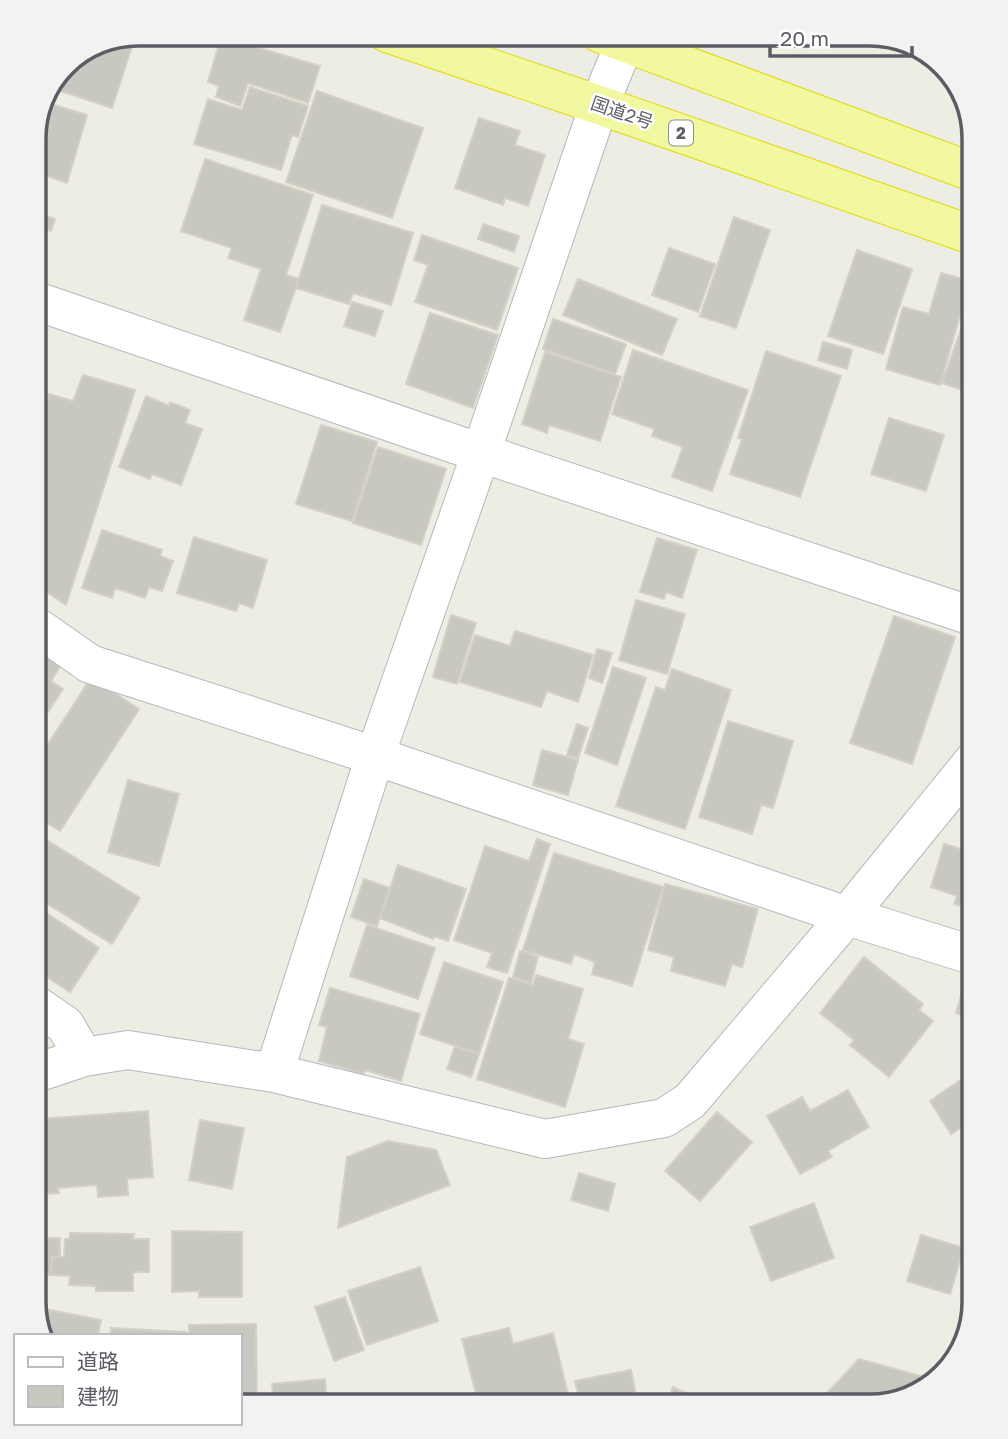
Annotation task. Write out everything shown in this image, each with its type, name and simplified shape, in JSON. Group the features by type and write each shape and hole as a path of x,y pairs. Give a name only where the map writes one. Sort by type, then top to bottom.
{"highway":[{"name":"国道2号","path":"425,46 962,231"},
{"path":"644,46 962,168"}],"street":[{"path":"274,1073 375,756 599,105 615,46"},
{"path":"46,304 962,613"},
{"path":"46,633 90,664 962,952"},
{"path":"46,1070 83,1058 128,1050 274,1073 545,1139 664,1118 690,1101 962,776"},
{"path":"46,1012 65,1025 83,1058"}],"building":[{"path":"132,46 112,108 59,91 64,81 91,58 108,50"},
{"path":"218,46 252,46 320,66 308,103 248,83 240,106 216,97 219,86 208,82"},
{"path":"250,87 308,106 298,137 292,135 281,170 194,144 208,99 242,110"},
{"path":"317,91 423,128 392,218 286,182"},
{"path":"52,105 87,115 67,183 46,176 46,131"},
{"path":"479,118 520,131 515,145 545,155 528,206 505,198 503,205 455,188"},
{"path":"205,159 313,195 286,275 299,279 280,332 244,320 261,269 228,258 232,248 181,231"},
{"path":"322,205 413,233 391,305 353,293 349,304 296,288"},
{"path":"46,216 55,219 51,231 46,229"},
{"path":"734,217 770,230 736,328 700,316"},
{"path":"483,224 519,236 514,252 478,239"},
{"path":"422,235 518,268 497,330 415,302 428,265 414,260"},
{"path":"669,248 715,264 698,312 652,295"},
{"path":"857,250 912,269 883,354 828,336"},
{"path":"941,273 962,279 962,309 940,385 886,369 903,307 929,314"},
{"path":"578,279 677,319 662,355 563,315"},
{"path":"352,302 383,311 375,336 344,326"},
{"path":"430,313 498,335 473,408 406,384"},
{"path":"553,319 626,344 615,374 543,349"},
{"path":"962,326 962,390 942,383"},
{"path":"823,342 852,350 847,369 818,360"},
{"path":"633,350 748,390 712,491 672,477 683,447 652,436 654,429 612,414"},
{"path":"766,351 841,376 800,497 730,474 742,439 738,438"},
{"path":"545,352 621,377 600,441 549,425 547,433 522,424"},
{"path":"83,375 135,390 66,605 46,592 46,406 49,394 73,401"},
{"path":"146,396 169,406 170,402 190,410 185,423 202,429 181,485 152,474 150,479 119,467"},
{"path":"889,418 944,435 926,491 871,474"},
{"path":"321,425 377,442 352,521 296,504"},
{"path":"378,447 446,469 421,545 353,523"},
{"path":"102,530 162,550 160,556 173,561 162,591 149,587 145,598 115,588 112,598 82,588"},
{"path":"194,537 267,560 253,608 239,603 236,611 177,593"},
{"path":"657,538 697,550 682,598 666,592 664,599 640,592"},
{"path":"636,600 685,614 667,674 619,660"},
{"path":"451,615 476,623 457,684 433,677"},
{"path":"894,616 955,637 912,764 850,743"},
{"path":"515,631 593,655 578,702 547,691 541,707 460,682 475,635 510,646"},
{"path":"46,648 64,660 51,681 63,689 46,715"},
{"path":"597,649 612,653 602,683 589,678"},
{"path":"613,667 646,678 617,765 585,753"},
{"path":"672,669 731,690 685,829 616,806 656,687 665,690"},
{"path":"91,678 139,709 60,831 46,822 46,747"},
{"path":"728,721 793,741 773,808 761,805 752,834 699,817"},
{"path":"577,724 588,728 578,758 567,755"},
{"path":"542,750 578,760 568,795 533,785"},
{"path":"128,780 179,794 159,866 108,852"},
{"path":"537,839 550,844 507,973 487,967 492,953 454,940 485,846 529,861"},
{"path":"46,840 140,898 112,944 46,903"},
{"path":"944,844 962,849 962,906 954,904 957,896 931,887"},
{"path":"554,853 663,887 632,986 592,974 595,962 574,954 571,964 523,950"},
{"path":"398,865 466,889 448,941 434,936 433,939 380,918"},
{"path":"364,879 390,888 377,926 351,917"},
{"path":"665,884 758,909 742,967 732,964 725,986 671,971 674,957 648,950"},
{"path":"46,913 99,948 70,992 46,976"},
{"path":"367,925 435,948 418,999 350,976"},
{"path":"520,951 538,957 531,983 513,977"},
{"path":"864,957 923,1004 919,1010 933,1021 889,1077 850,1045 854,1040 820,1013"},
{"path":"444,962 503,982 479,1054 420,1034"},
{"path":"536,975 583,989 568,1039 584,1044 565,1107 477,1079 509,978 533,985"},
{"path":"330,988 420,1014 401,1081 365,1070 364,1074 319,1061 327,1027 319,1025"},
{"path":"962,992 962,1015 956,1013"},
{"path":"455,1046 479,1054 471,1077 447,1069"},
{"path":"962,1079 962,1127 951,1134 930,1101"},
{"path":"848,1090 869,1127 828,1151 832,1157 800,1174 767,1116 802,1097 810,1111"},
{"path":"148,1111 153,1177 127,1179 128,1195 98,1197 97,1185 58,1188 59,1193 46,1194 46,1118"},
{"path":"717,1112 752,1142 700,1201 665,1171"},
{"path":"200,1120 244,1128 232,1189 189,1180"},
{"path":"388,1141 436,1150 450,1185 338,1228 347,1157"},
{"path":"579,1173 615,1184 608,1211 571,1200"},
{"path":"814,1203 834,1258 771,1281 750,1227"},
{"path":"172,1231 242,1232 242,1297 199,1297 199,1291 172,1292"},
{"path":"70,1233 134,1234 133,1239 149,1239 149,1272 133,1272 133,1291 96,1291 96,1286 69,1285 70,1276 51,1275 52,1257 64,1257 65,1239 70,1239"},
{"path":"921,1235 962,1247 950,1294 907,1281"},
{"path":"46,1238 60,1238 60,1257 52,1257 51,1275 46,1275"},
{"path":"420,1267 438,1321 367,1345 348,1291"},
{"path":"345,1297 364,1350 334,1361 315,1307"},
{"path":"46,1309 101,1320 98,1334 51,1334"},
{"path":"256,1324 257,1393 242,1393 242,1334 189,1334 189,1325"},
{"path":"111,1328 186,1332 186,1334 110,1334"},
{"path":"509,1328 513,1344 553,1333 568,1394 476,1393 462,1339"},
{"path":"859,1359 924,1377 906,1387 883,1393 826,1394"},
{"path":"631,1370 636,1394 578,1394 575,1381"},
{"path":"325,1379 326,1393 273,1393 272,1384"},
{"path":"673,1387 687,1394 670,1394"}]}
